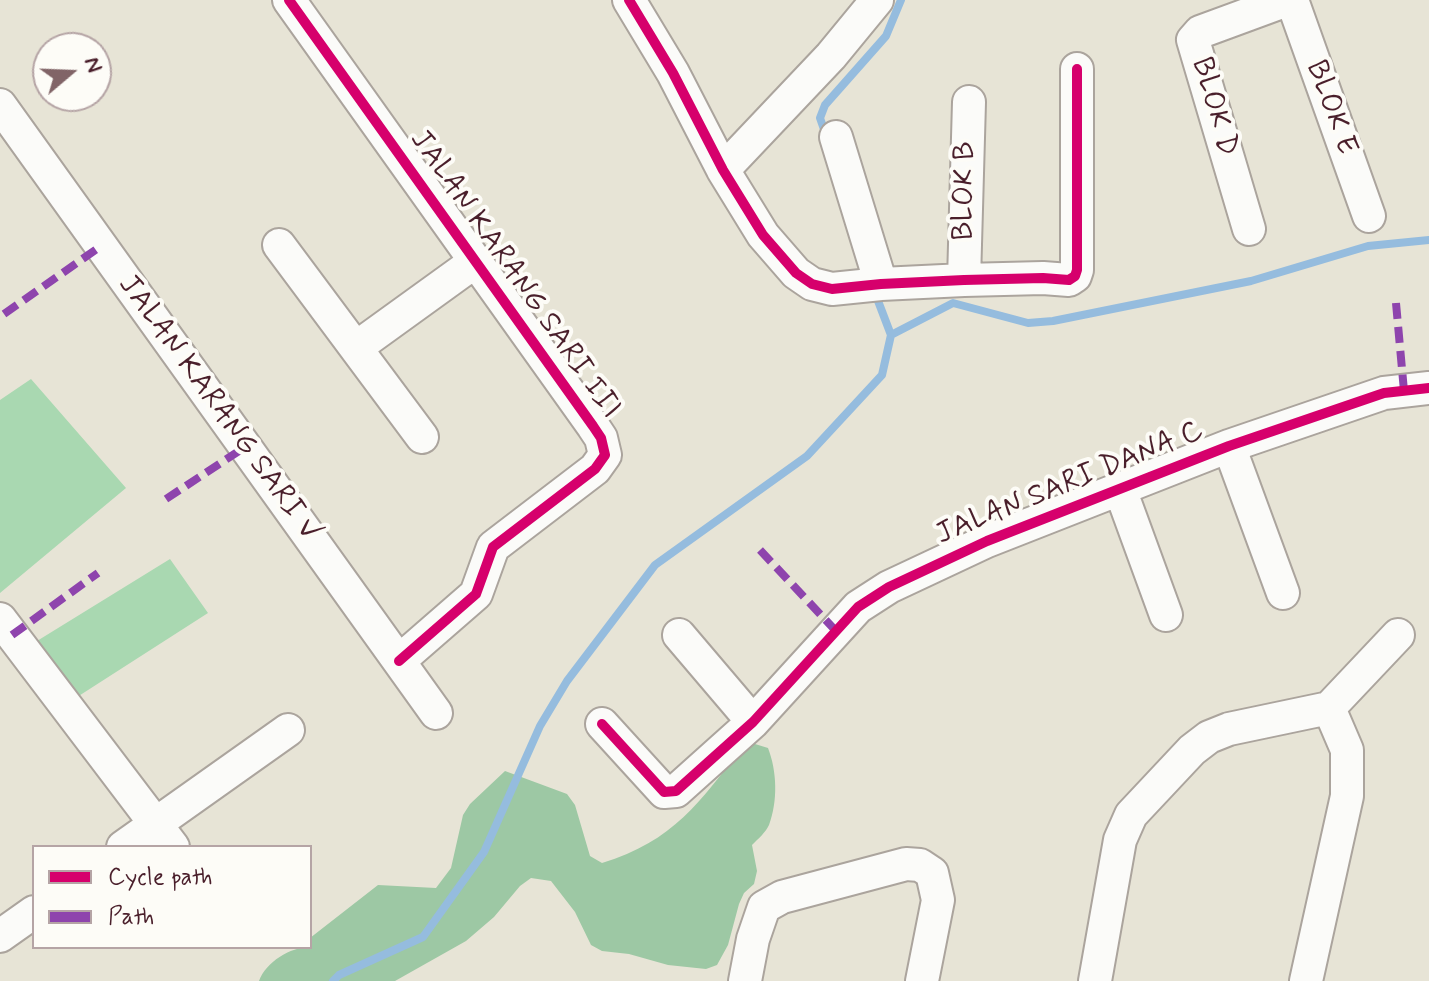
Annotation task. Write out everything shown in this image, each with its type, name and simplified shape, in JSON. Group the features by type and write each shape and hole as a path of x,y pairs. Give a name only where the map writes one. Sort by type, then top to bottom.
{"street":[{"name":"JALAN KARANG SARI III","path":"289,0 601,438 605,455 595,469 493,547 476,594 399,661"},
{"path":"723,170 831,56 877,0"},
{"name":"BLOK E","path":"1289,0 1369,216"},
{"name":"BLOK D","path":"1249,229 1193,40 1200,32 1289,0"},
{"path":"638,4 723,170 763,235 796,273 812,284 832,289 964,280 1069,280 1075,276 1077,69"},
{"name":"BLOK B","path":"964,280 969,102"},
{"name":"JALAN KARANG SARI V","path":"0,105 436,713"},
{"path":"836,137 881,284"},
{"path":"279,245 422,437"},
{"path":"357,347 476,261"},
{"name":"JALAN SARI DANA C","path":"602,724 664,792 676,791 753,722 835,630 873,595 987,541 1229,446 1384,393 1429,388"},
{"path":"1229,446 1283,593"},
{"path":"1120,489 1166,615"},
{"path":"0,619 164,835"},
{"path":"679,635 753,722"},
{"path":"1095,981 1120,840 1131,815 1192,750 1209,737 1229,729 1329,708 1398,635"},
{"path":"1306,981 1347,796 1347,750 1329,708"},
{"path":"130,845 164,835 288,730"},
{"path":"745,981 753,939 764,907 782,897 906,864 920,865 932,873 938,900 922,981"},
{"path":"0,936 32,913"}],"green space":[{"path":"31,379 126,488 0,593 0,400"},
{"path":"170,559 208,613 60,708 24,649"},
{"path":"755,744 768,748 775,776 774,806 768,828 752,845 757,871 754,884 744,893 728,945 717,965 706,969 668,965 629,954 602,951 591,945 575,912 551,881 531,878 466,941 395,981 259,981 267,968 280,957 298,949 312,949 312,936 378,885 436,888 451,868 463,815 470,804 505,771 567,794 575,805 590,856 602,863 627,854 667,831 698,802 743,746"}],"waterway":[{"path":"826,135 820,118 825,105 886,36 901,0"},
{"path":"891,335 953,303 1028,323 1053,321 1251,281 1368,246 1429,240"},
{"path":"333,981 339,975 423,937 484,852 540,726 567,681 655,565 807,456 882,375 891,335 875,293"}],"marked path":[{"path":"4,314 101,246"},
{"path":"1396,303 1404,391"},
{"path":"166,499 245,447"},
{"path":"760,550 835,630"},
{"path":"12,635 98,573"}],"cycle path":[{"path":"289,0 593,426 601,438 605,455 595,469 493,547 476,594 399,661"},
{"path":"629,0 673,73 723,170 763,235 796,273 812,284 832,289 964,280 1069,280 1075,276 1077,69"},
{"path":"602,724 664,792 676,791 753,722 858,607 889,587 987,541 1229,446 1384,393 1429,388"}]}
